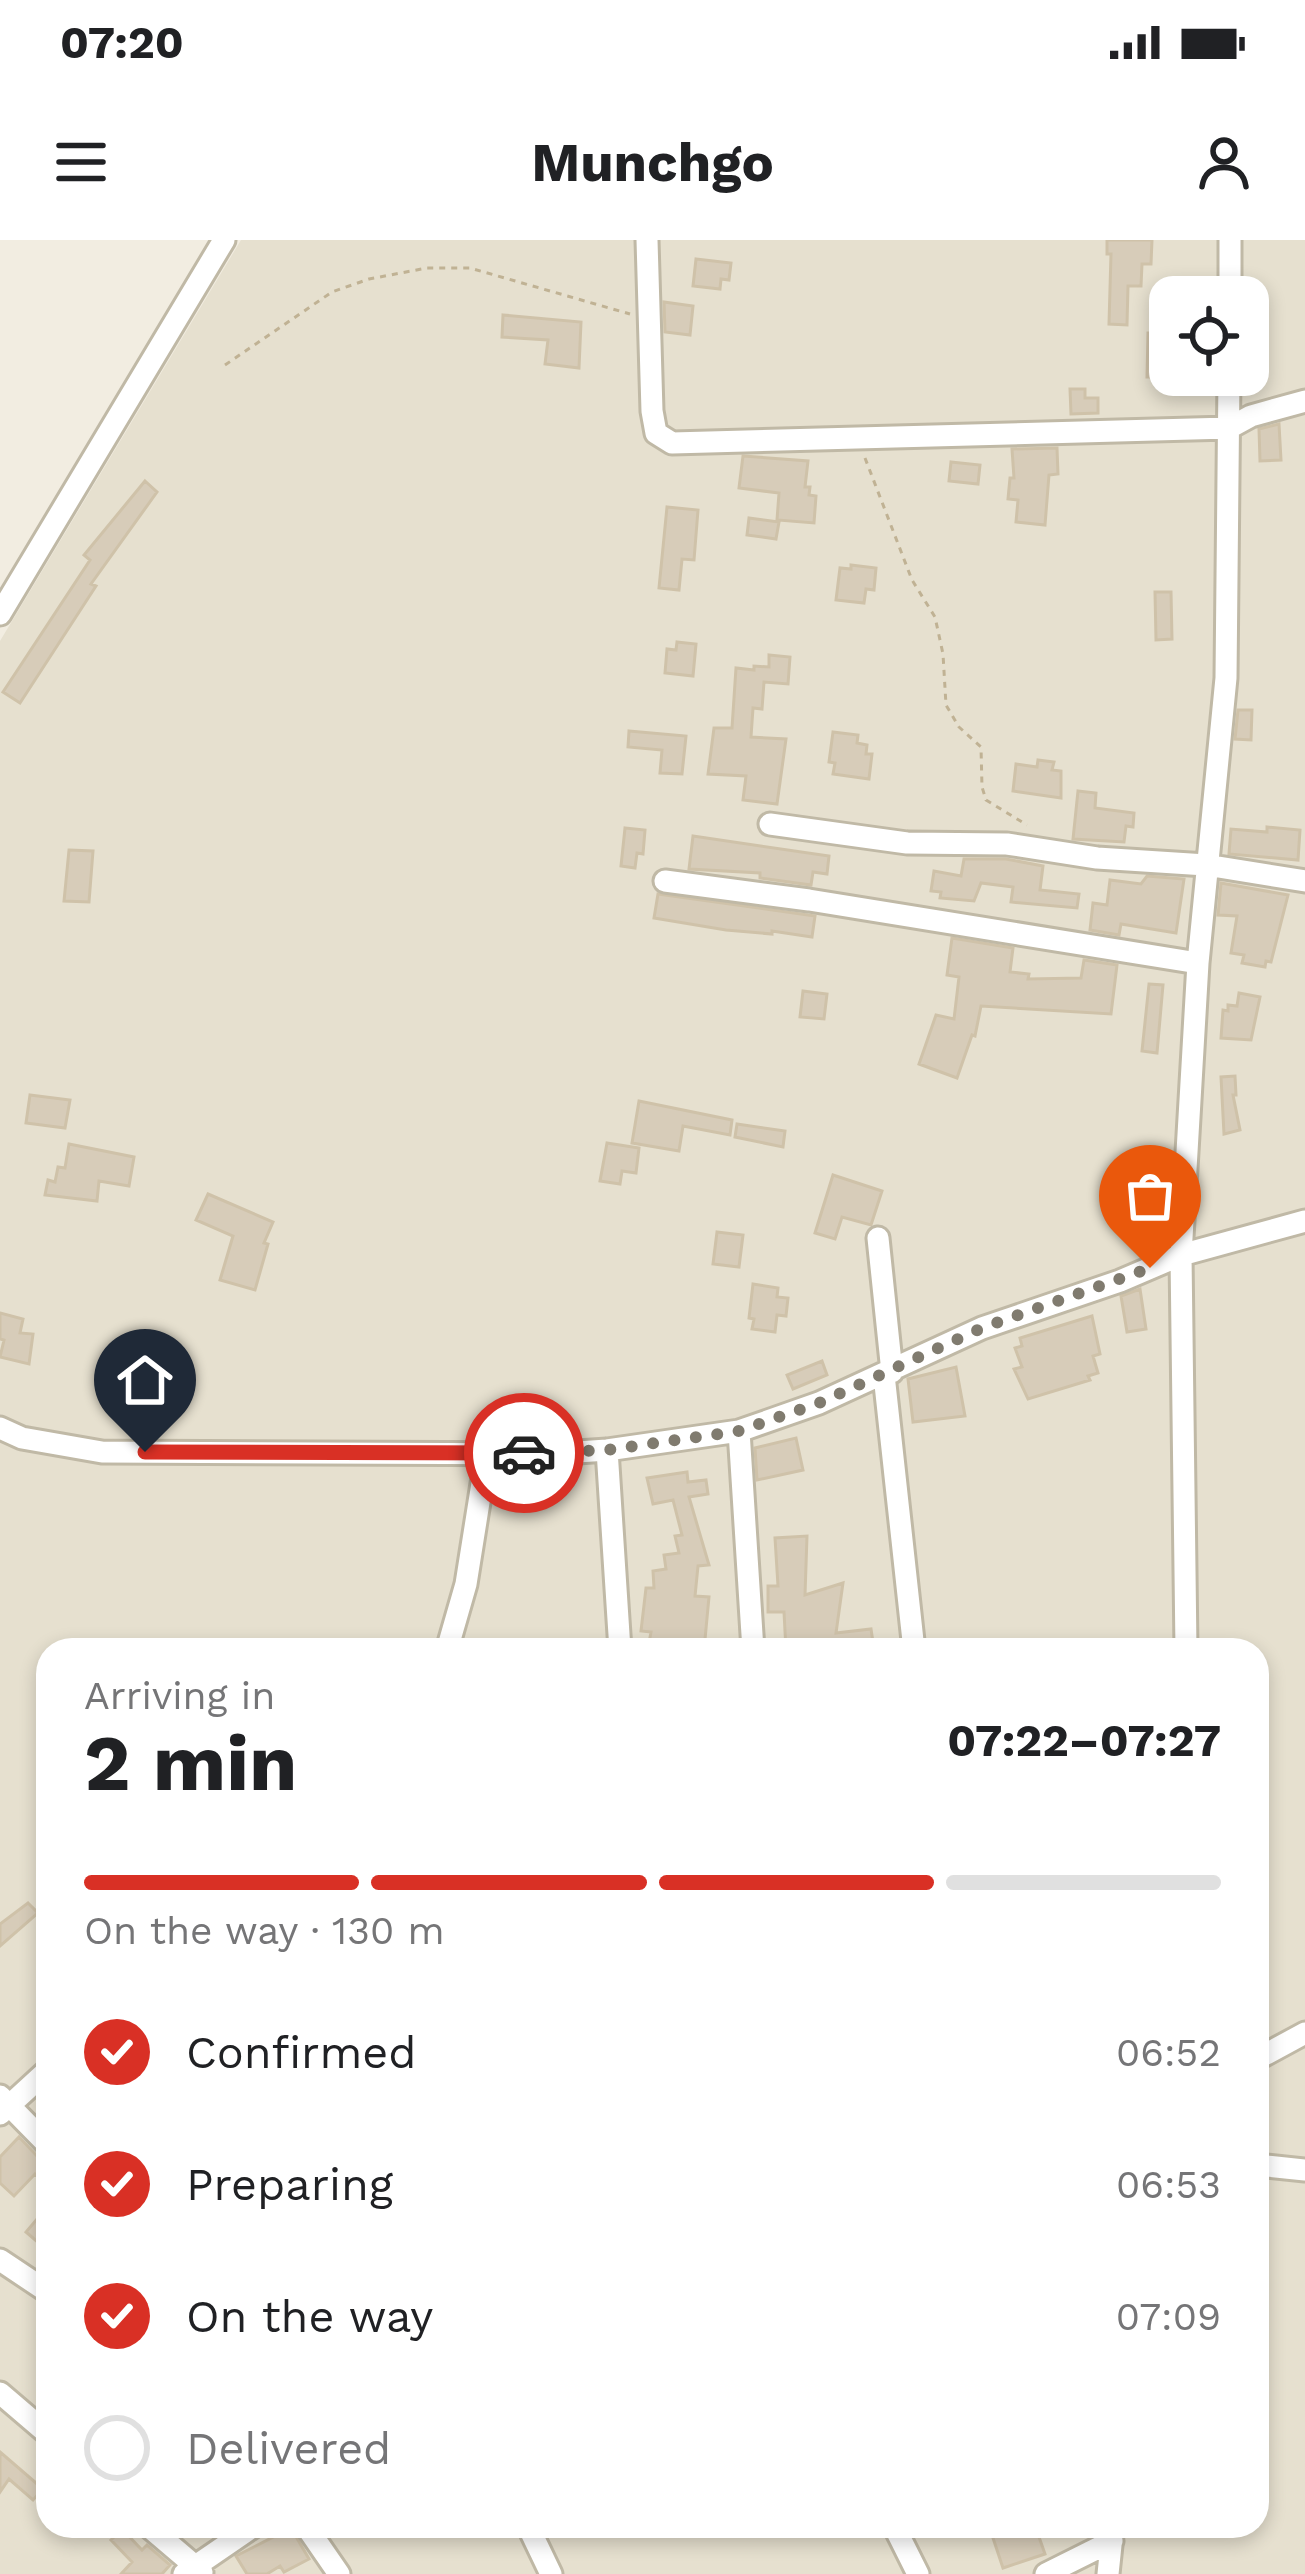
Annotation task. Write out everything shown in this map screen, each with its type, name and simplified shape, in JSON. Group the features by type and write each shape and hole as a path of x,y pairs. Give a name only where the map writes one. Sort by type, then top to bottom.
{"street":[{"path":"0,614 224,240"},
{"path":"647,240 652,412 656,433 672,442 1229,428 1251,416 1305,401"},
{"path":"1230,240 1230,276"},
{"path":"1186,1638 1181,1255 1198,963 1226,678 1229,396"},
{"path":"770,824 907,843 1007,844 1206,865 1305,881"},
{"path":"665,881 1198,963"},
{"path":"0,1428 22,1438 102,1452 607,1450 739,1431 888,1373 982,1328 1181,1255 1305,1221"},
{"path":"878,1238 913,1638"},
{"path":"739,1431 752,1638"},
{"path":"607,1450 619,1638"},
{"path":"450,1638 466,1584 487,1453"},
{"path":"1269,2052 1305,2033"},
{"path":"36,2079 3,2105 36,2134"},
{"path":"1269,2166 1305,2170"},
{"path":"0,2260 36,2284"},
{"path":"0,2393 36,2424"},
{"path":"160,2538 194,2571 238,2538"},
{"path":"314,2538 339,2574"},
{"path":"534,2538 551,2574"},
{"path":"900,2538 918,2574"},
{"path":"1046,2574 1104,2538"},
{"path":"1108,2574 1112,2538"}],"path":[{"path":"225,365 332,292 427,268 470,268 569,300 650,319"},
{"path":"852,437 863,453 912,580 935,617 946,705 958,727 981,747 986,800 1038,830"}],"shaded area":[{"path":"241,240 1305,240 1305,2574 0,2574 0,641"}],"building":[{"path":"1107,240 1152,240 1151,264 1142,264 1141,286 1128,286 1127,325 1109,324 1111,254 1107,254"},
{"path":"696,259 731,263 729,280 721,279 720,289 693,286"},
{"path":"664,302 693,306 690,335 665,332"},
{"path":"503,315 581,322 579,368 545,364 548,340 502,337"},
{"path":"1070,389 1085,389 1085,398 1098,398 1098,413 1071,414"},
{"path":"1279,424 1281,460 1260,461 1259,429"},
{"path":"1057,448 1058,474 1049,475 1045,525 1016,522 1018,500 1008,499 1010,478 1014,478 1012,449"},
{"path":"743,456 808,461 805,487 810,487 809,495 816,496 814,523 777,520 779,493 739,488"},
{"path":"951,462 980,465 978,484 949,481"},
{"path":"145,481 157,492 91,584 96,586 20,703 3,692 90,560 84,555"},
{"path":"667,507 698,510 694,560 682,559 679,590 659,588"},
{"path":"749,518 779,522 776,539 747,535"},
{"path":"851,565 876,568 874,590 866,589 864,603 836,600 840,568 851,569"},
{"path":"1155,592 1171,592 1172,639 1156,640"},
{"path":"677,642 696,644 693,676 665,673 667,649 676,650"},
{"path":"769,655 790,657 788,684 764,682 762,709 753,708 751,737 786,739 777,804 743,800 746,776 708,774 714,728 732,728 736,668 769,667"},
{"path":"1238,710 1252,710 1251,740 1235,739"},
{"path":"629,731 686,736 682,774 660,773 662,750 628,747"},
{"path":"833,732 858,735 857,743 867,745 866,754 872,754 869,779 833,774 835,763 829,762"},
{"path":"1038,760 1054,762 1052,770 1061,771 1061,798 1013,791 1016,764 1037,767"},
{"path":"1078,791 1096,793 1095,808 1134,813 1133,827 1126,826 1124,842 1073,839"},
{"path":"1267,827 1300,830 1298,860 1229,854 1231,829 1267,832"},
{"path":"625,828 645,830 643,854 637,853 635,868 621,866"},
{"path":"693,836 829,856 827,874 813,872 811,885 760,878 760,873 689,869"},
{"path":"69,850 93,851 89,902 64,901"},
{"path":"964,859 1006,859 1043,866 1040,890 1079,894 1077,908 1011,902 1013,887 981,883 974,901 940,898 941,892 931,891 934,871 961,876"},
{"path":"1147,876 1184,879 1176,933 1121,924 1119,935 1090,930 1093,903 1107,905 1110,880 1141,884"},
{"path":"1221,883 1288,895 1271,962 1266,961 1265,967 1242,963 1244,955 1231,953 1237,916 1218,915"},
{"path":"658,894 815,916 812,937 654,918"},
{"path":"952,938 1013,948 1010,972 1029,974 1028,979 1081,978 1084,960 1117,965 1111,1014 981,1006 975,1036 957,1078 919,1064 936,1015 954,1019 959,977 947,975"},
{"path":"1149,984 1163,985 1157,1053 1142,1051"},
{"path":"803,991 827,994 824,1019 800,1017"},
{"path":"1239,993 1260,997 1251,1040 1221,1038 1223,1010 1237,1006"},
{"path":"1235,1076 1233,1095 1240,1130 1224,1134 1221,1077"},
{"path":"30,1095 70,1100 65,1128 26,1123"},
{"path":"639,1101 732,1120 730,1135 683,1126 679,1151 632,1143"},
{"path":"737,1124 785,1131 783,1147 735,1137"},
{"path":"607,1143 639,1148 636,1173 622,1171 620,1184 600,1181"},
{"path":"69,1144 134,1157 129,1186 99,1181 97,1201 45,1195 48,1180 55,1182 58,1167 65,1168"},
{"path":"833,1175 882,1191 871,1225 842,1217 835,1239 815,1233"},
{"path":"208,1194 273,1222 255,1290 220,1280 233,1236 196,1220"},
{"path":"717,1232 743,1235 739,1267 713,1264"},
{"path":"753,1284 778,1288 777,1297 788,1298 786,1316 777,1315 775,1332 752,1329"},
{"path":"1140,1289 1146,1329 1127,1332 1121,1296"},
{"path":"0,1313 23,1319 20,1333 33,1334 29,1364 0,1357 4,1340 0,1339"},
{"path":"1092,1316 1100,1354 1093,1356 1098,1373 1088,1376 1090,1380 1028,1399 1014,1369 1022,1367 1015,1348 1022,1346 1020,1338"},
{"path":"822,1361 827,1375 793,1389 787,1375"},
{"path":"956,1367 965,1416 913,1422 908,1379"},
{"path":"796,1438 803,1470 757,1480 755,1448"},
{"path":"687,1472 688,1482 706,1480 708,1494 689,1497 709,1565 698,1566 695,1596 709,1597 705,1638 650,1638 651,1632 641,1631 646,1588 654,1588 653,1571 666,1569 664,1555 679,1553 675,1536 682,1535 673,1500 653,1504 647,1478"},
{"path":"807,1536 805,1595 843,1583 836,1633 871,1629 872,1638 785,1638 784,1612 768,1612 768,1586 778,1586 775,1538"},
{"path":"28,1903 36,1911 0,1946 0,1924"},
{"path":"19,2137 36,2155 36,2175 14,2196 0,2183 0,2157"},
{"path":"36,2220 36,2241 26,2232"},
{"path":"0,2452 36,2483 36,2497 33,2500 9,2479 0,2492"},
{"path":"131,2538 170,2565 162,2574 121,2574 132,2562 111,2540"},
{"path":"271,2538 297,2538 309,2559 284,2572 280,2566 267,2574 247,2574 236,2556"},
{"path":"993,2538 1039,2538 1045,2554 1003,2568"}],"way so far":[{"path":"524,1453 607,1450 739,1431 819,1403 982,1328 1150,1268"}],"route":[{"path":"145,1452 524,1453"}]}
